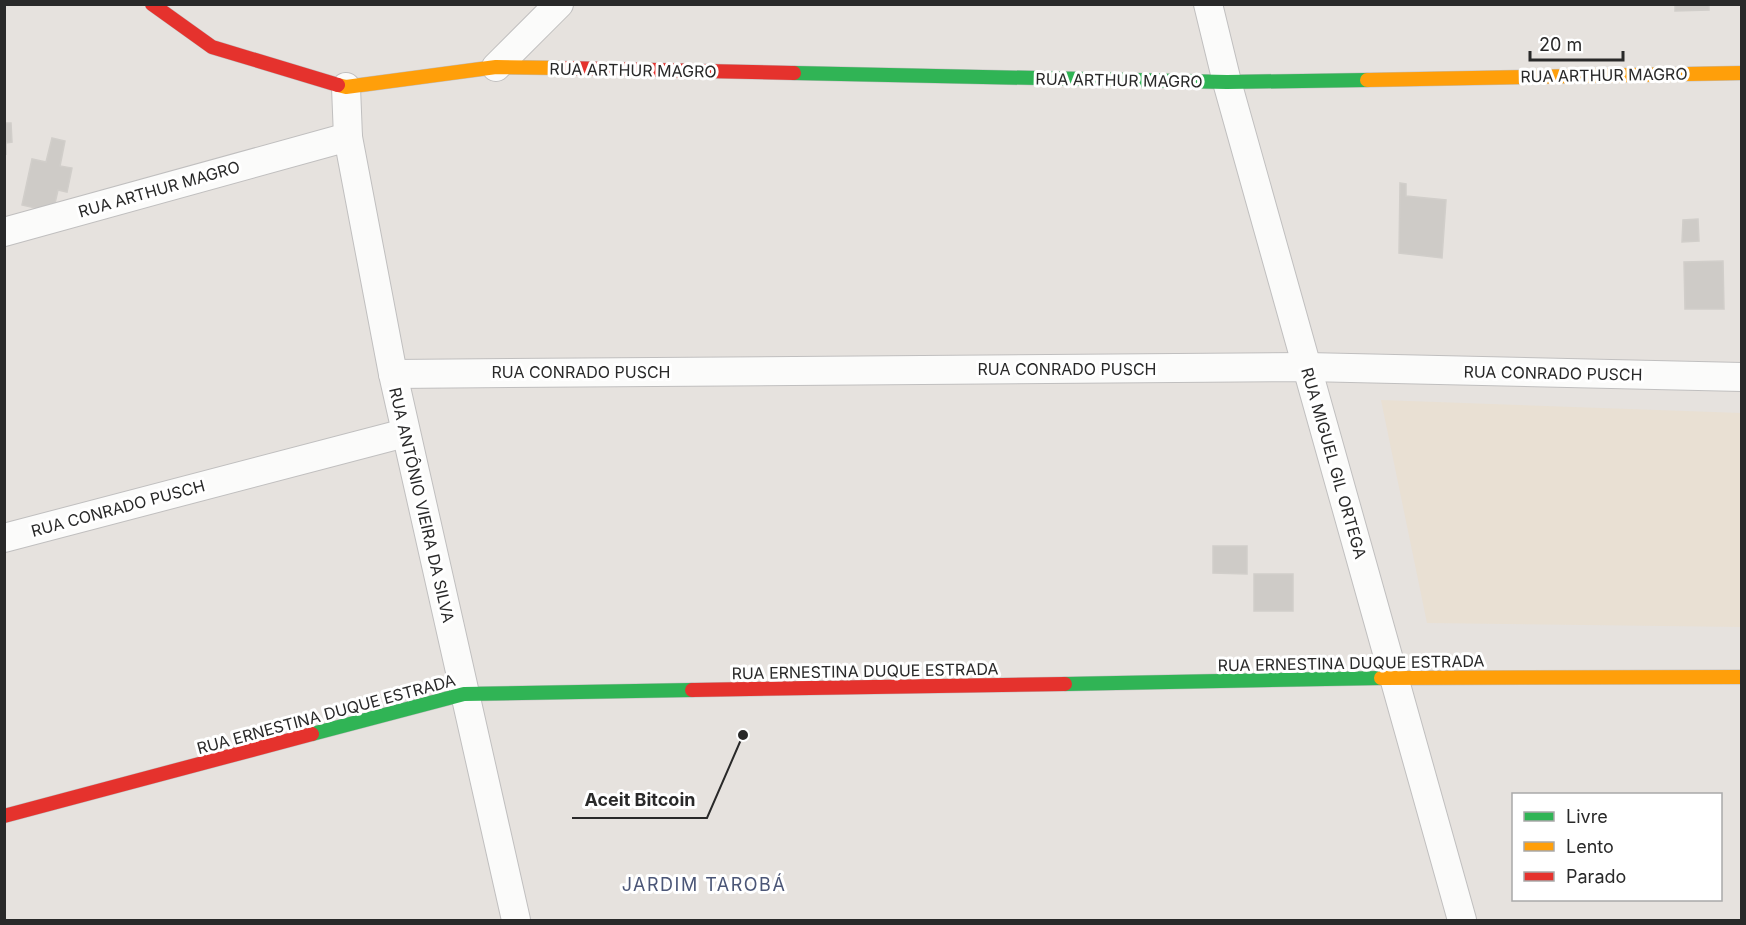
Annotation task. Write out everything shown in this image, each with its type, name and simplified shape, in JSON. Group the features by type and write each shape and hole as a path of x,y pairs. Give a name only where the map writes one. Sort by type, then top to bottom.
{"street":[{"path":"152,4 212,47 345,87"},
{"path":"496,67 559,4"},
{"name":"RUA MIGUEL GIL ORTEGA","path":"1208,4 1227,82 1462,921"},
{"name":"RUA ARTHUR MAGRO","path":"345,87 496,67 1227,82 1742,73"},
{"name":"RUA ANTÔNIO VIEIRA DA SILVA","path":"345,87 348,137 405,433 516,921"},
{"name":"RUA ARTHUR MAGRO","path":"4,232 348,137"},
{"name":"RUA CONRADO PUSCH","path":"393,374 1306,367 1742,377"},
{"name":"RUA CONRADO PUSCH","path":"4,538 405,433"},
{"name":"RUA ERNESTINA DUQUE ESTRADA","path":"4,816 464,694 1395,678 1742,677"}],"shaded area":[{"path":"1381,400 1741,413 1741,627 1427,623"}],"building":[{"path":"1675,4 1709,4 1709,10 1675,11"},
{"path":"4,123 11,123 12,142 6,143 6,155"},
{"path":"52,138 65,141 60,166 72,168 67,192 58,190 53,212 22,205 32,159 46,162"},
{"path":"1400,183 1406,184 1406,196 1446,200 1442,258 1399,253"},
{"path":"1698,219 1699,241 1682,242 1683,220"},
{"path":"1723,261 1724,309 1685,309 1684,262"},
{"path":"1213,546 1247,546 1247,574 1213,573"},
{"path":"1254,574 1293,574 1293,611 1254,611"}],"traffic: fast":[{"path":"794,73 1227,82 1367,80"},
{"path":"1065,684 1381,678"},
{"path":"312,734 464,694 692,690"}],"traffic: slow":[{"path":"338,85 346,87 496,67 562,68"},
{"path":"1367,80 1742,73"},
{"path":"1381,678 1742,677"}],"traffic: jam":[{"path":"152,4 212,47 338,85"},
{"path":"562,68 794,73"},
{"path":"692,690 1065,684"},
{"path":"4,816 312,734"}],"place":[{"name":"Aceit Bitcoin","path":"743,735"}],"district":[{"name":"JARDIM TAROBÁ","path":"704,885"}]}
